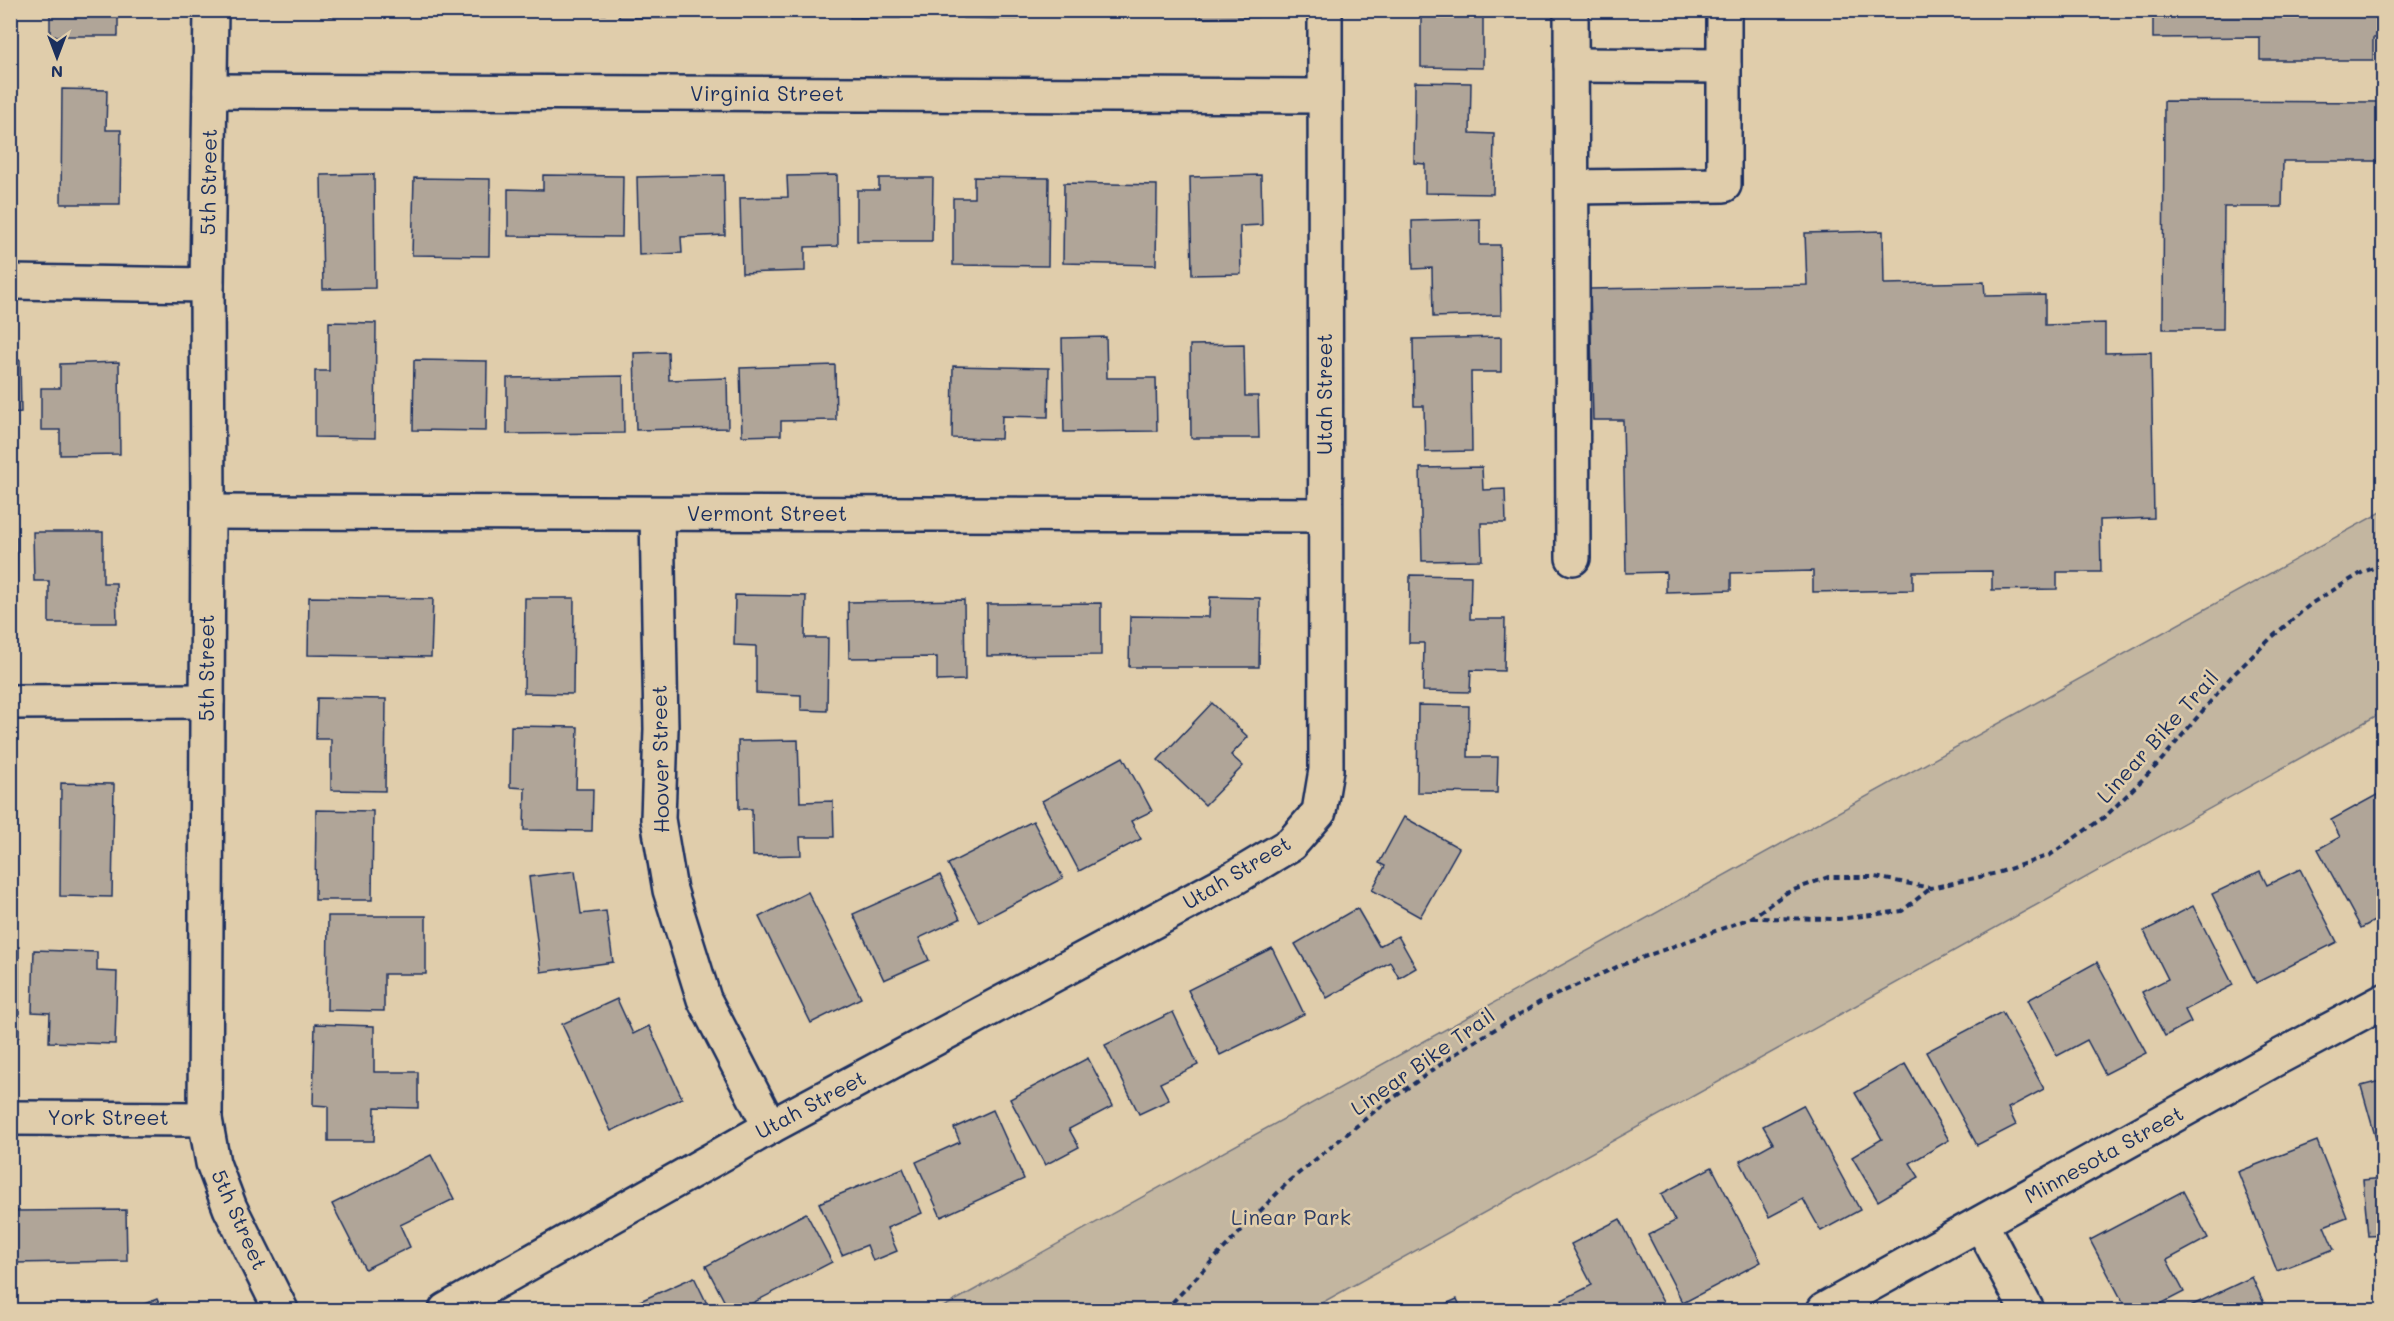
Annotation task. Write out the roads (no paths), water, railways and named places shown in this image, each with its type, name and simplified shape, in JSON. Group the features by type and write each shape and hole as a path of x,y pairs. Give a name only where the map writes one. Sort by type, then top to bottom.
{"street":[{"name":"5th Street","path":"211,10 207,285 205,1119 213,1163 230,1208 281,1311"},
{"name":"Utah Street","path":"446,1311 770,1127 1236,877 1292,844 1319,812 1326,770 1323,96 1325,10"},
{"path":"1571,10 1573,558"},
{"path":"1572,187 1724,185 1724,10"},
{"path":"1571,65 1724,66"},
{"name":"Virginia Street","path":"210,91 1323,96"},
{"path":"10,282 207,285"},
{"name":"Vermont Street","path":"208,512 1325,515"},
{"name":"Hoover Street","path":"657,514 662,729 658,819 670,890 705,999 770,1127"},
{"path":"10,702 207,701"},
{"name":"Minnesota Street","path":"1824,1311 2277,1058 2384,1001"},
{"name":"York Street","path":"10,1118 205,1119"},
{"path":"1981,1224 2027,1311"}],"park label":[{"name":"Linear Park","path":"1291,1218"}]}
